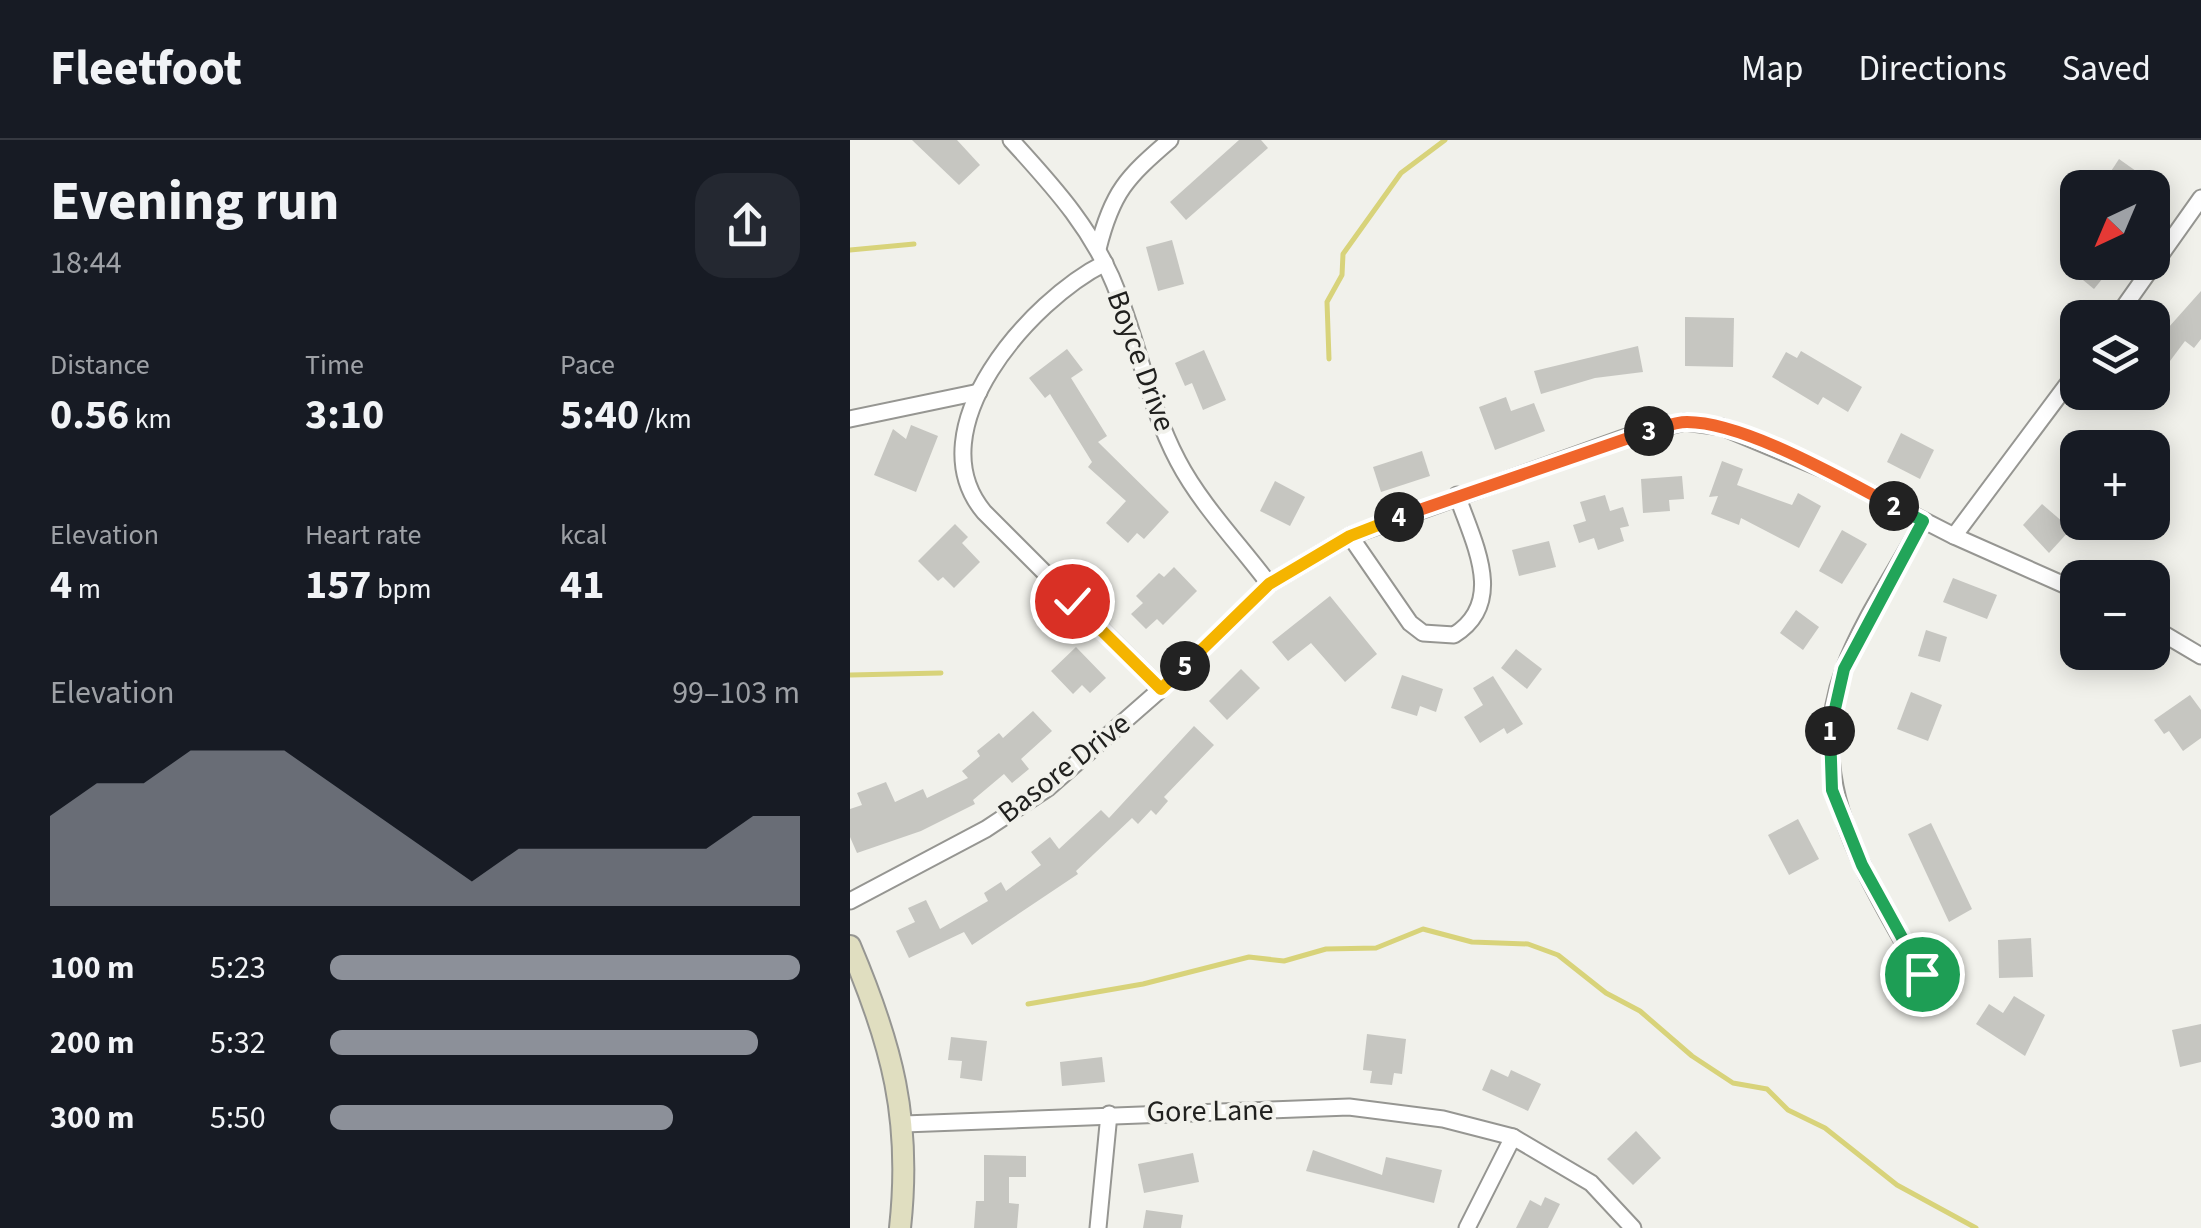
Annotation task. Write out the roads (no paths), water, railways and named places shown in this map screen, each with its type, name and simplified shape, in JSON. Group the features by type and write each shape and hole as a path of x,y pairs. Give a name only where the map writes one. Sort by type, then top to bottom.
{"street":[{"name":"Boyce Drive","path":"1011,140 1074,210 1101,256 1150,396 1179,463 1269,584"},
{"path":"1161,689 970,496 962,457 964,432 979,392 1012,340 1052,296 1101,256 1125,178 1170,140"},
{"path":"2129,300 2201,198"},
{"path":"850,419 979,392"},
{"path":"1954,536 2060,394"},
{"name":"Basore Drive","path":"850,901 986,830 1048,788 1161,689 1269,584 1350,536 1632,435 1685,422 1722,427 1808,462 1954,536 2060,583"},
{"path":"1350,536 1410,623 1424,633 1454,635 1478,616 1484,595 1482,568 1457,495"},
{"path":"1922,974 1862,865 1832,790 1830,729 1844,669 1923,521"},
{"path":"2170,638 2201,656"},
{"path":"850,946 880,1016 904,1124 900,1228"},
{"name":"Gore Lane","path":"904,1124 1349,1108 1443,1119 1514,1138 1591,1183 1634,1228"},
{"path":"1098,1228 1109,1114"},
{"path":"1467,1228 1514,1138"}],"waterway":[{"path":"1329,359 1327,302 1342,275 1343,254 1401,173 1445,140"},
{"path":"850,250 914,244"},
{"path":"850,675 941,673"},
{"path":"1028,1004 1143,984 1249,957 1284,961 1326,949 1376,948 1423,929 1472,942 1528,944 1558,955 1606,993 1640,1011 1692,1056 1733,1083 1767,1089 1788,1110 1825,1128 1897,1185 1976,1228"}]}
